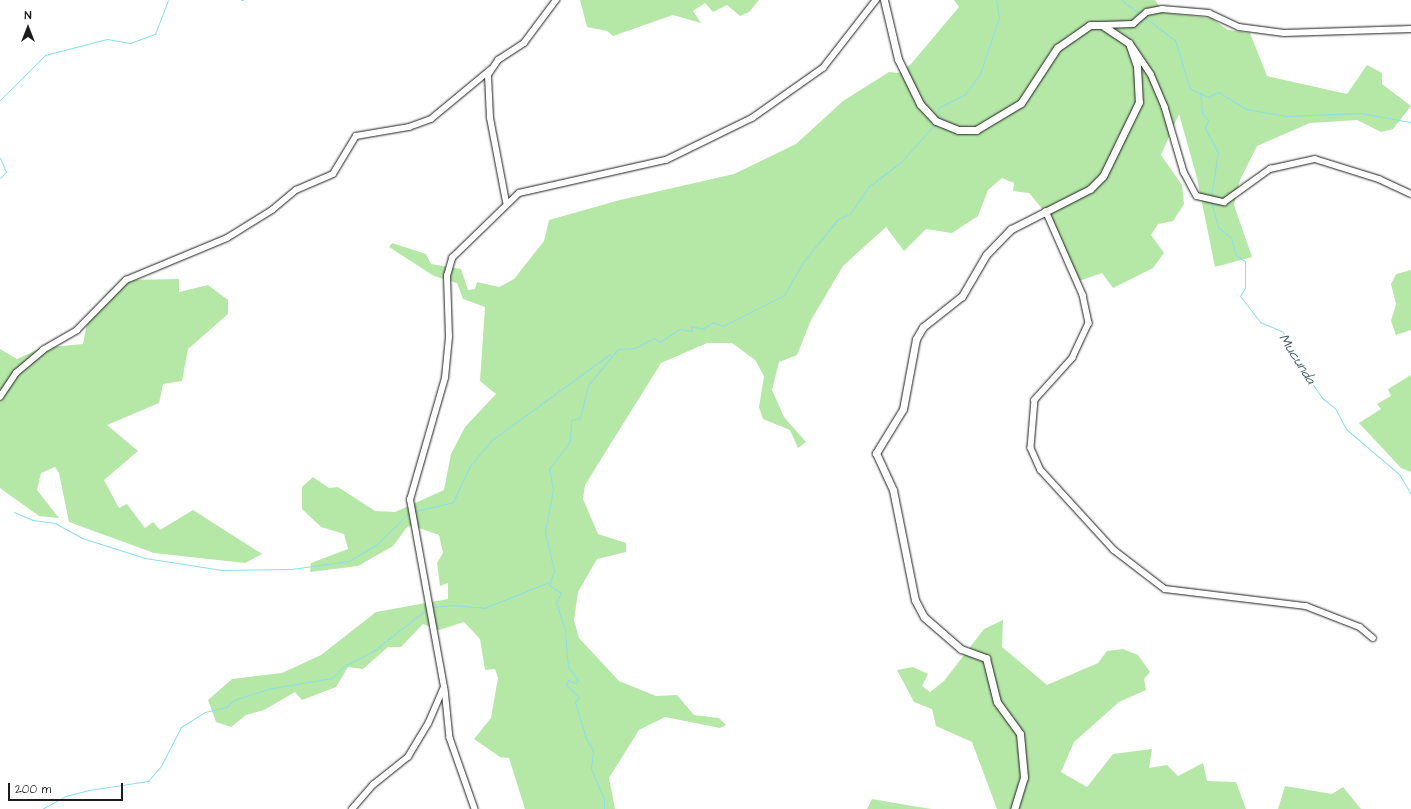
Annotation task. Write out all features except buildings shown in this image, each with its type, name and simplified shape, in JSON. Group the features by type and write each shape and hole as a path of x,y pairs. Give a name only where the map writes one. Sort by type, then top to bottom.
{"main road":[{"path":"884,0 900,63 920,104 938,121 963,132 982,127 1023,101 1063,42 1083,28 1102,26 1132,46 1140,100 1103,176 1090,189 1011,228 996,242 962,296 920,331 903,409 876,453 893,490 915,600 924,617 961,649 988,660 990,684 997,702 1020,734 1024,777 1014,809"}],"street":[{"path":"0,397 16,373 43,350 77,330 126,280 227,238 272,210 296,190 333,174 356,136 409,127 431,119 524,42 556,0"},
{"path":"475,809 450,738 444,687 410,500 445,378 449,337 449,265 461,247 506,202 538,187 619,173 666,160 721,136 816,74 851,36 876,0"},
{"path":"1102,26 1133,24 1142,15 1162,9 1206,12 1239,27 1284,33 1411,29"},
{"path":"1132,46 1151,74 1184,172 1198,196 1224,202 1270,169 1310,159 1333,162 1411,194"},
{"path":"490,70 490,118 506,202"},
{"path":"1046,211 1083,295 1089,323 1068,366 1035,400 1031,448 1041,470 1114,550 1166,589 1306,606 1360,627 1373,638"},
{"path":"352,809 373,785 408,756 428,724 444,687"}],"green space":[{"path":"580,0 759,0 749,12 740,16 727,5 713,12 705,3 693,11 701,23 673,15 613,36 607,31 587,27"},
{"path":"954,0 1155,0 1164,13 1211,18 1228,30 1250,33 1267,76 1347,94 1367,65 1382,73 1382,84 1411,106 1393,129 1381,132 1357,120 1310,123 1257,146 1240,180 1234,205 1252,257 1215,267 1197,178 1179,114 1161,155 1182,185 1184,204 1173,221 1158,224 1151,235 1164,253 1153,268 1113,288 1102,273 1079,281 1045,212 1029,193 1013,191 1014,183 1002,178 988,190 978,216 952,233 926,229 904,251 886,227 843,266 811,320 797,355 779,362 772,390 784,417 806,442 798,448 790,430 763,419 759,407 764,376 755,360 732,343 707,343 661,363 585,485 583,499 598,534 626,543 626,552 597,559 578,592 574,620 579,638 619,681 656,696 677,695 694,715 719,718 726,725 720,728 665,717 639,730 609,778 615,809 525,809 509,758 500,757 474,739 491,718 498,678 495,669 485,670 480,639 464,622 439,630 423,624 401,647 388,647 363,669 348,667 336,687 302,700 295,692 264,710 246,715 231,727 216,722 208,700 232,679 282,673 321,655 376,612 448,599 448,583 440,586 437,563 443,553 439,535 419,528 408,526 393,546 358,566 310,572 311,563 348,549 344,534 321,527 302,509 302,487 313,477 329,488 338,487 375,511 395,512 444,490 451,454 465,427 496,394 480,381 485,307 463,299 457,283 434,276 389,247 392,243 426,254 431,264 461,269 468,290 475,289 477,282 499,287 514,279 544,241 549,220 620,200 734,174 796,144 843,101 889,72 899,73 911,64 959,7"},
{"path":"1411,270 1411,330 1396,335 1391,321 1396,304 1391,284 1396,274"},
{"path":"179,279 179,292 208,285 228,300 228,314 188,349 182,381 163,384 159,403 107,425 138,451 104,480 119,508 127,504 145,528 153,522 160,530 193,510 262,554 245,563 154,553 69,522 59,473 55,467 41,473 37,490 59,518 39,516 0,488 0,349 17,359 41,348 83,344 88,318 109,291 126,280"},
{"path":"1411,375 1411,472 1401,468 1359,423 1381,409 1377,404 1391,396 1388,389"},
{"path":"1003,620 1002,647 1047,685 1098,663 1107,651 1123,649 1138,655 1150,672 1144,679 1146,690 1119,702 1074,742 1061,772 1087,787 1113,754 1152,749 1149,768 1167,765 1178,776 1203,763 1207,781 1236,782 1246,809 997,809 972,742 936,726 932,709 914,702 897,670 913,667 928,674 922,686 930,692 944,681 984,629"},
{"path":"1285,786 1332,794 1343,787 1361,809 1278,809"},
{"path":"872,799 918,807 932,809 867,809"}],"waterway":[{"path":"0,100 45,55 107,39 130,43 155,34 168,0"},
{"path":"940,119 938,108 965,94 980,74 999,18 996,0"},
{"name":"Mucunda","path":"1121,0 1140,14"},
{"name":"Mucunda","path":"1144,17 1175,40 1190,89 1200,93 1202,113 1208,120 1205,128 1218,152 1211,196"},
{"path":"1200,93 1208,97 1218,92 1246,109 1286,116 1360,113 1411,122"},
{"path":"604,809 604,799 591,769 593,750 586,738 575,702 579,697 566,685 568,680 575,683 578,680 568,667 565,630 556,602 561,593 549,585 554,571 545,532 553,489 549,469 570,441 571,420 580,418 588,385 618,349 635,348 654,338 660,342 679,329 692,331 691,326 702,329 713,322 723,326 784,295 803,262 838,219 850,214 868,187 901,162 935,124"},
{"path":"0,158 6,172 0,178"},
{"name":"Mucunda","path":"1211,201 1218,227 1231,238 1236,255 1245,261 1245,288 1240,296 1260,322 1283,332 1300,366 1322,398 1335,408 1346,429 1399,474 1411,494"},
{"path":"415,511 453,502 469,467 492,440 610,354"},
{"path":"14,512 33,520 55,523 82,538 145,558 222,570 291,569 349,561 377,544 410,512"},
{"path":"432,607 452,605 484,608 549,582"},
{"path":"42,809 65,796 89,790 148,781 161,766 181,727 205,712 226,707 234,700 267,689 332,678 344,666 372,652 427,609"}]}
